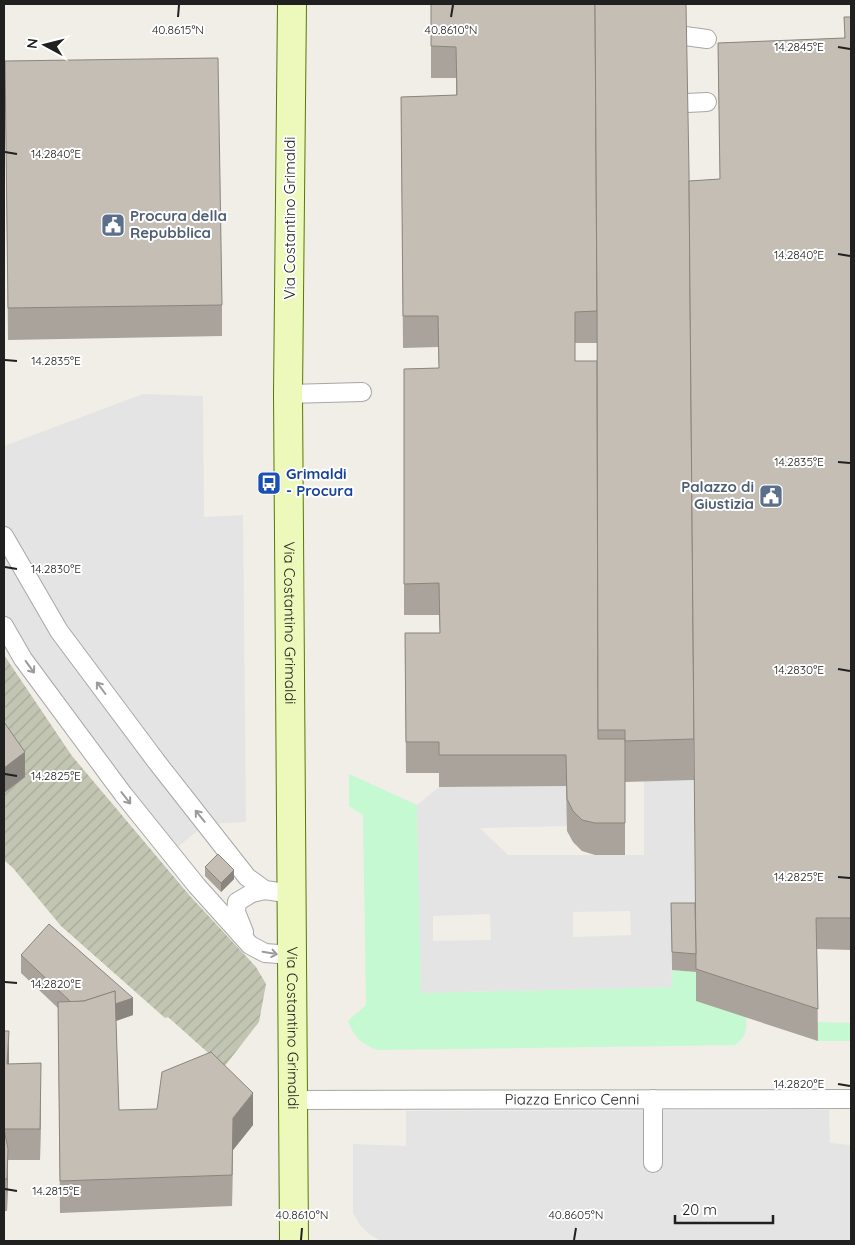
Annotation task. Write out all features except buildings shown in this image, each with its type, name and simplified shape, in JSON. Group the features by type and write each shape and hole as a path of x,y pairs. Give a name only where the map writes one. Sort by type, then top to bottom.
{"main road":[{"name":"Via Costantino Grimaldi","path":"292,4 288,394 294,1241"}],"lane":[{"path":"685,36 707,39"},
{"path":"687,103 707,102"},
{"path":"288,394 362,392"},
{"path":"4,536 59,631 156,761 247,877 265,890"},
{"path":"4,626 23,659 123,794 197,886 250,945 265,953 292,955"},
{"path":"250,945 236,912 238,902 252,893 265,890 292,894"},
{"name":"Piazza Enrico Cenni","path":"292,1100 851,1098"},
{"path":"653,1099 653,1163"}],"shaded area":[{"path":"143,394 203,396 204,517 243,515 246,822 206,824 170,853 4,626 4,446"},
{"path":"4,655 72,756 190,896 256,967 266,984 259,1022 224,1067 168,1017 165,1018 61,926 13,868 4,860"},
{"path":"694,780 695,921 671,921 672,987 421,993 417,805 439,787 566,786 567,826 480,828 508,855 644,855 644,781","holes":["630,911 631,935 573,937 573,912","490,914 491,940 433,941 433,916"]},
{"path":"829,1110 830,1143 851,1145 851,1241 381,1241 369,1234 360,1225 353,1213 353,1144 406,1146 406,1111"}],"green space":[{"path":"349,774 417,805 421,993 672,987 672,970 696,972 696,1001 746,1017 746,1030 742,1039 735,1045 378,1050 367,1046 356,1036 348,1021 366,1005 363,815 349,806"},
{"path":"817,1022 851,1023 851,1041 818,1041"}],"place":[{"name":"Procura della Repubblica","path":"113,225"},
{"name":"Grimaldi - Procura","path":"269,483"},
{"name":"Palazzo di Giustizia","path":"771,496"}]}
